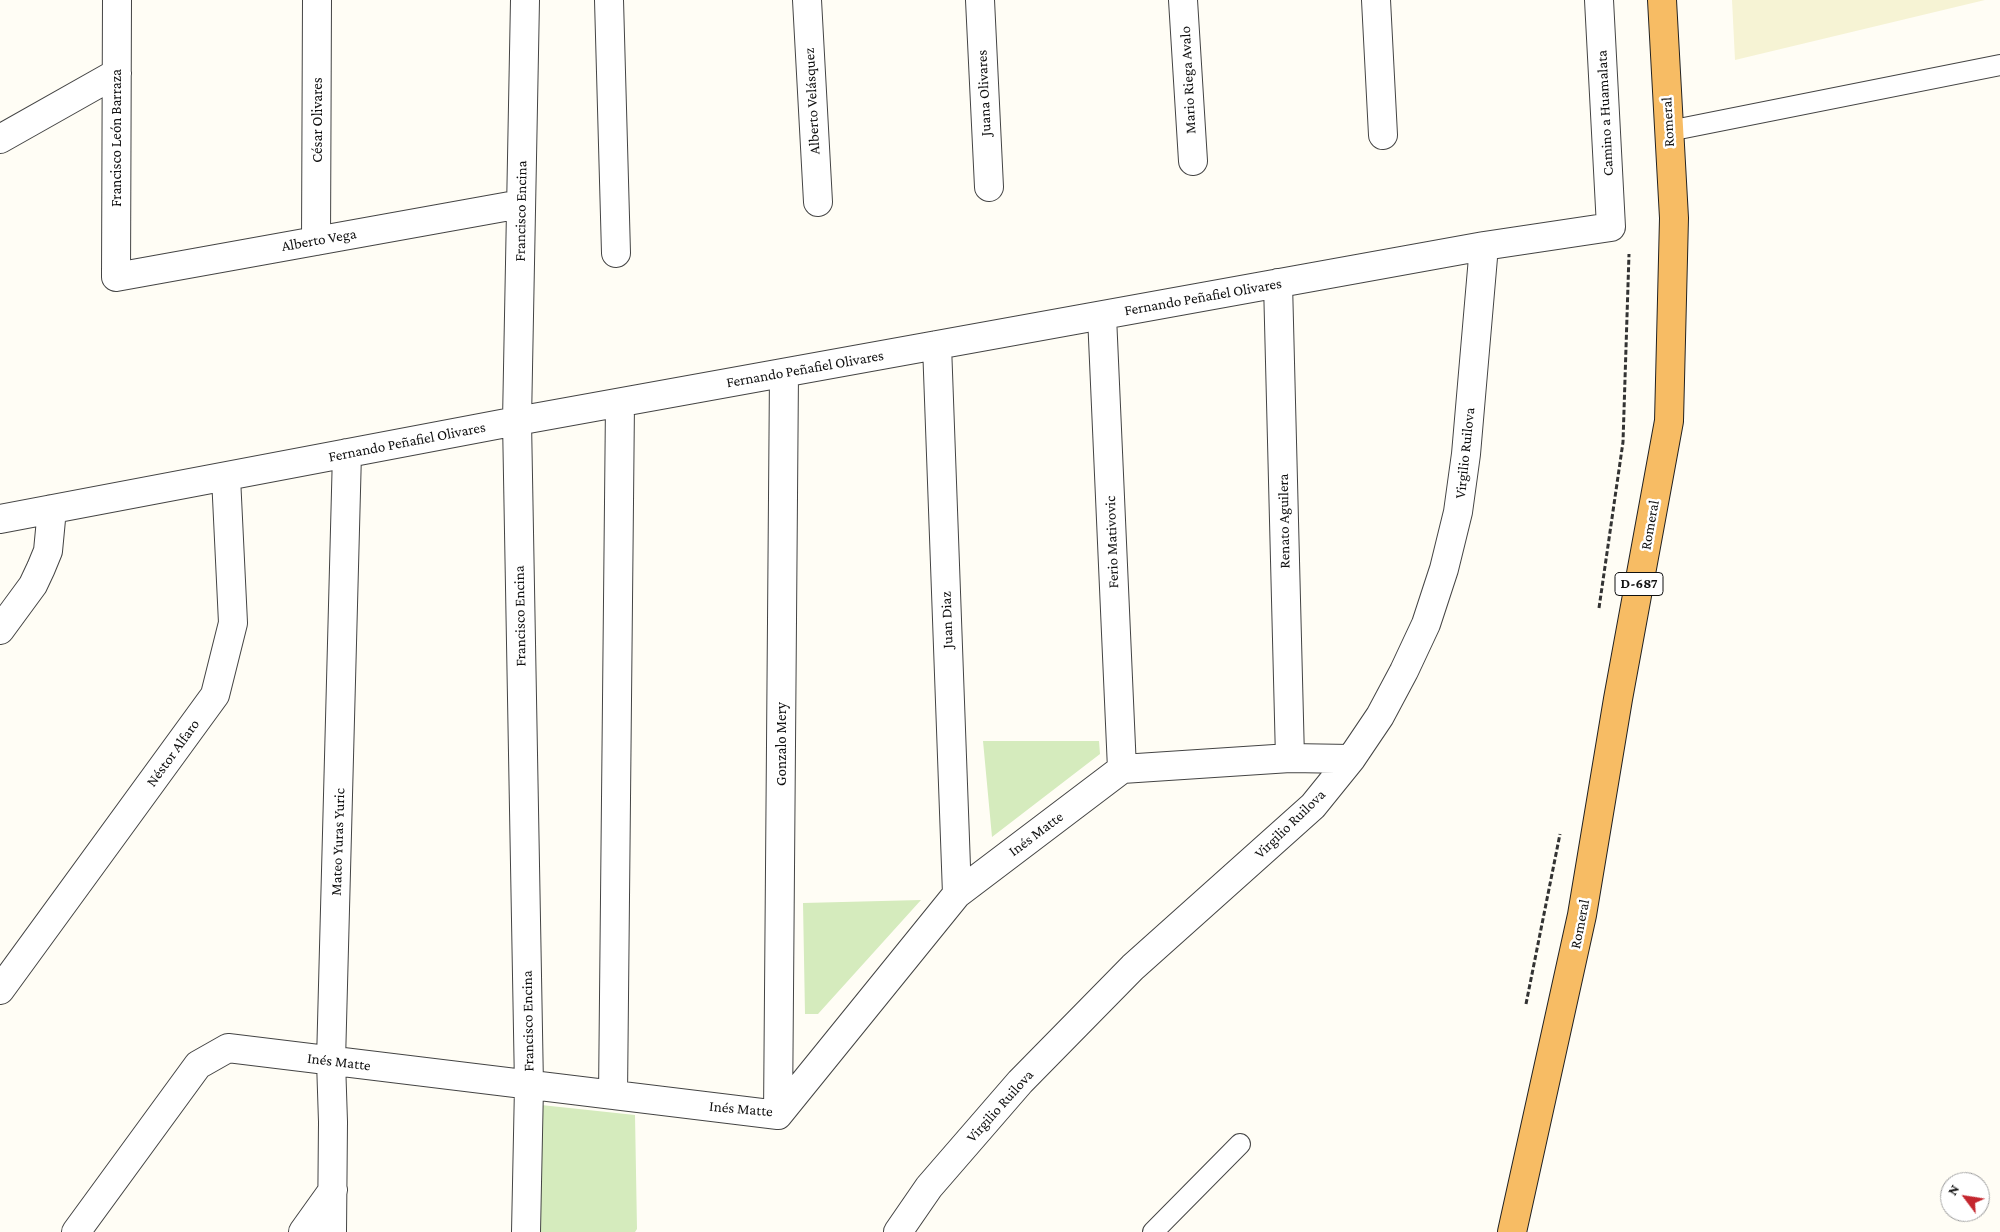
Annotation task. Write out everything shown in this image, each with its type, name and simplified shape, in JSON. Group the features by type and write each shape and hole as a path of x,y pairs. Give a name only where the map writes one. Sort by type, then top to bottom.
{"highway":[{"name":"Romeral","path":"1512,1232 1582,915 1618,699 1669,421 1674,218 1662,0"},
{"name":"Romeral","path":"1524,1232 1528,1161"}],"street":[{"name":"Francisco León Barraza","path":"116,277 117,0"},
{"name":"César Olivares","path":"316,241 318,0"},
{"name":"Francisco Encina","path":"525,0 517,421 529,1086 526,1232"},
{"path":"609,0 616,253"},
{"name":"Alberto Velásquez","path":"807,0 818,202"},
{"name":"Juana Olivares","path":"980,0 988,187"},
{"name":"Mario Riega Avalo","path":"1184,0 1193,161"},
{"path":"1376,0 1383,135"},
{"name":"Camino a Huamalata","path":"1599,0 1611,227"},
{"path":"0,139 117,73"},
{"name":"Alberto Vega","path":"116,277 521,204"},
{"name":"Fernando Peñafiel Olivares","path":"0,519 517,421 1484,246 1611,227"},
{"name":"Virgilio Ruilova","path":"898,1232 929,1187 1020,1082 1133,967 1313,806 1350,759 1380,716 1426,624 1444,569 1458,512 1466,454 1484,246"},
{"name":"Renato Aguilera","path":"1278,284 1290,758"},
{"name":"Ferio Mativovic","path":"1102,316 1122,769"},
{"name":"Juan Diaz","path":"937,345 957,894"},
{"name":"Gonzalo Mery","path":"778,1115 784,373"},
{"path":"613,1095 620,403"},
{"name":"Mateo Yuras Yuric","path":"332,1232 331,1061 347,453"},
{"name":"Néstor Alfaro","path":"0,990 215,695 233,623 226,477"},
{"path":"0,630 33,585 42,568 48,551 52,509"},
{"path":"1122,769 1290,758 1350,759"},
{"name":"Inés Matte","path":"76,1232 198,1065 228,1048 778,1115 957,894 1122,769"},
{"path":"303,1232 333,1190"}],"lane":[{"path":"1669,131 2000,65"},
{"path":"1153,1232 1240,1144"}],"path":[{"path":"1598,618 1623,442 1629,248"},
{"path":"1525,1010 1560,833"}],"shaded area":[{"path":"1732,0 1985,0 1735,60"}],"green space":[{"path":"983,741 1099,741 1100,754 992,837"},
{"path":"921,900 818,1014 805,1014 803,903"},
{"path":"541,1105 635,1115 637,1229 635,1232 540,1232"}]}
